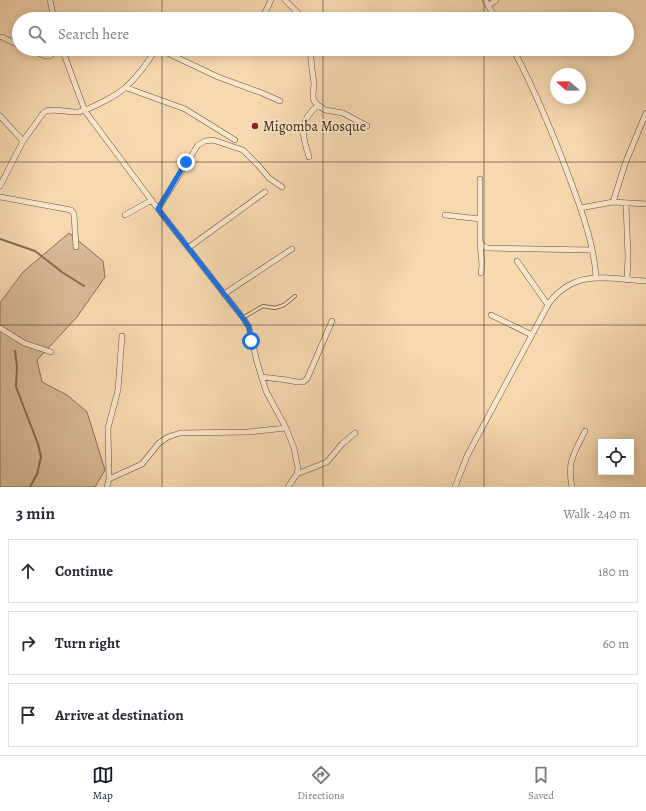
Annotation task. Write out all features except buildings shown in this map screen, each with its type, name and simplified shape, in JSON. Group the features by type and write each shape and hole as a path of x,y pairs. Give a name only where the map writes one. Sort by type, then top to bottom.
{"street":[{"path":"50,0 53,12"},
{"path":"265,12 271,0"},
{"path":"285,0 297,12"},
{"path":"485,0 492,12"},
{"path":"488,6 496,0"},
{"path":"2,37 12,42"},
{"path":"65,56 85,111 249,327 257,362 269,398 286,428 294,448 298,468 297,474 288,487"},
{"path":"0,186 24,141 44,112 48,110 71,112 85,111 127,88 151,56"},
{"path":"174,56 218,77 280,101"},
{"path":"311,56 314,83 313,96 318,105 325,110 343,113 367,126"},
{"path":"517,56 554,136 586,221 596,267 596,278"},
{"path":"127,88 185,110 235,140"},
{"path":"309,157 303,128 307,117 318,105"},
{"path":"613,202 625,164 646,113"},
{"path":"0,116 24,141"},
{"path":"158,209 198,145 206,141 214,140 244,150 269,178 282,187"},
{"path":"480,179 481,273"},
{"path":"188,248 265,192"},
{"path":"0,197 71,210 74,214 76,246"},
{"path":"125,215 152,200"},
{"path":"580,208 613,202 646,204"},
{"path":"626,203 628,257 627,280"},
{"path":"445,215 480,219"},
{"path":"480,241 482,245 487,248 592,250"},
{"path":"224,294 292,249"},
{"path":"518,261 548,305"},
{"path":"455,487 467,456 548,305 556,294 577,281 596,278 617,278 646,281"},
{"path":"491,315 532,335"},
{"path":"262,377 296,382 303,382 307,379 332,321"},
{"path":"0,328 24,343 51,352"},
{"path":"107,487 109,479 108,428 118,390 122,336"},
{"path":"109,479 142,464 159,443 168,437 180,433 248,432 286,428"},
{"path":"572,487 569,472 571,459 585,430"},
{"path":"297,474 327,462 342,444 356,433"}],"lane":[{"path":"243,318 263,306 275,308 284,305 295,296"}],"shaded area":[{"path":"69,233 103,261 105,277 77,317 37,360 42,382 67,395 87,412 105,470 95,487 0,487 0,303 23,272"}],"waterway":[{"path":"0,239 35,251 62,272 84,286"},
{"path":"15,351 17,367 16,387 38,444 41,457 37,474 30,487"}],"place":[{"name":"Migomba Mosque","path":"255,126"}],"route":[{"path":"186,162 158,209 243,318 249,327 251,341"}]}
